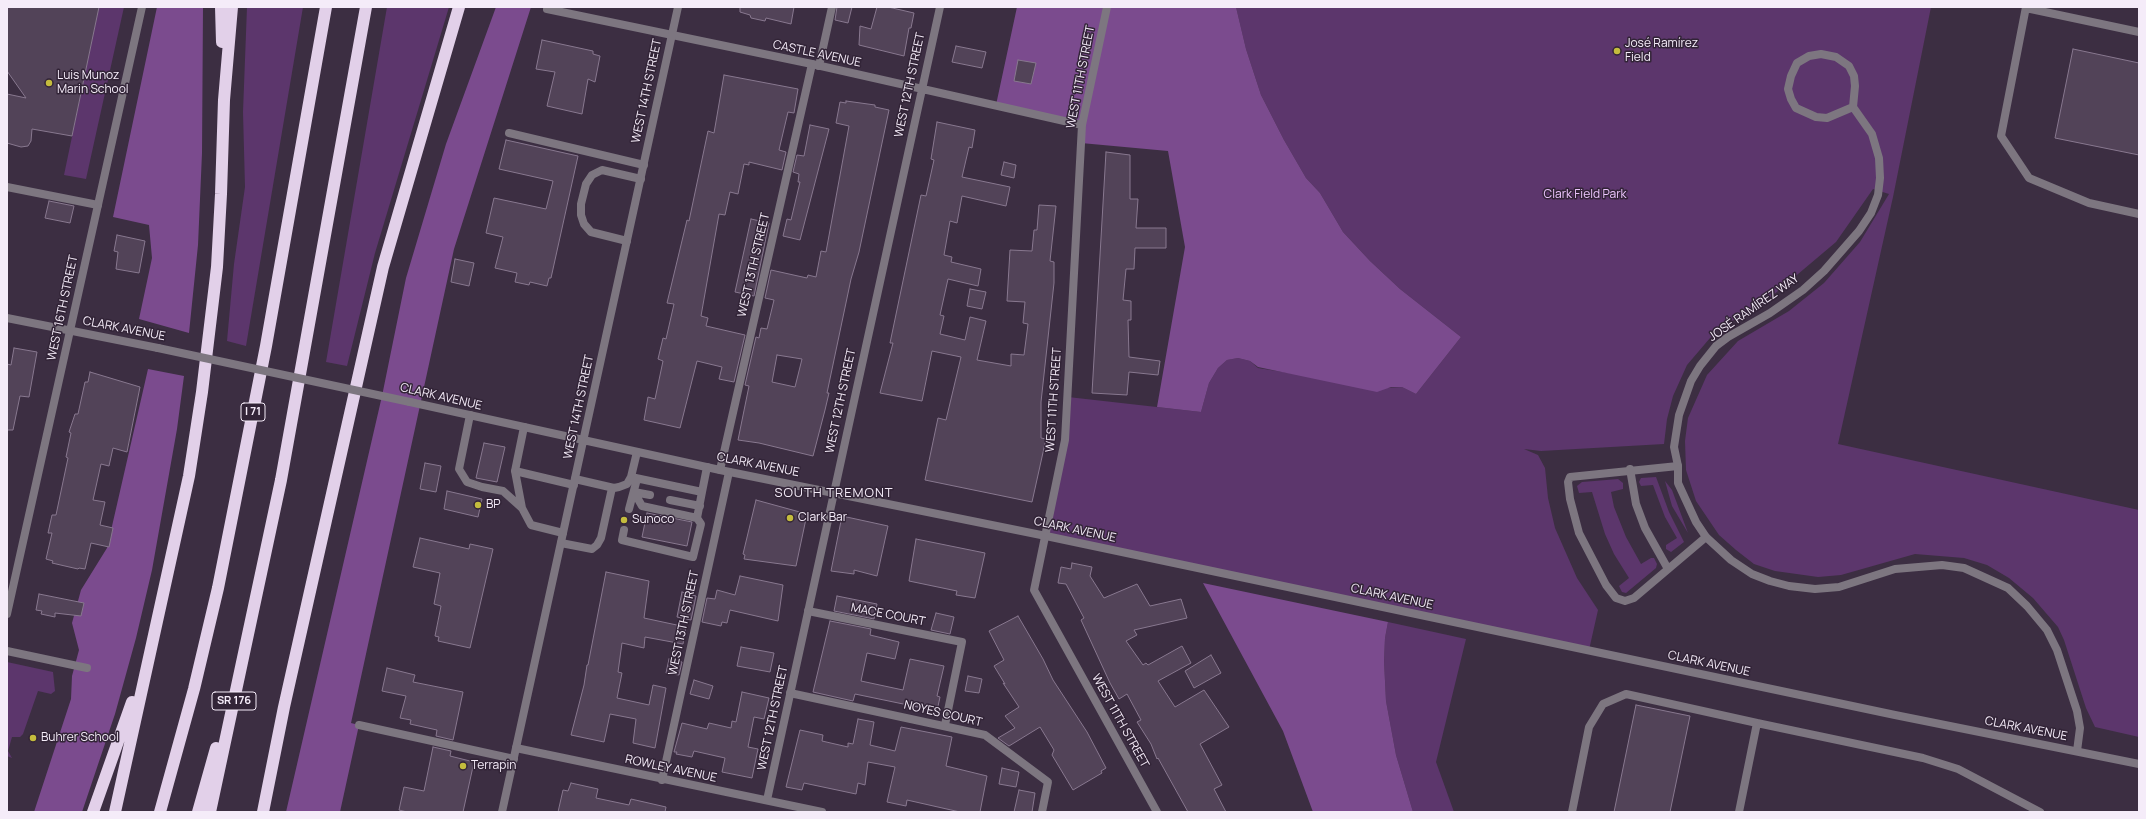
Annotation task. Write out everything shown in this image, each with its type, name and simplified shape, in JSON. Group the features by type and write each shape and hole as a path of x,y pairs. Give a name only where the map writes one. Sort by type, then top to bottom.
{"highway":[{"path":"221,7 224,100"},
{"path":"115,812 189,476 210,334 221,194 224,100 232,7"},
{"name":"I 71","path":"160,812 194,689 218,588 266,346 326,7"},
{"path":"198,812 258,591 282,480 366,7"},
{"path":"263,812 284,706 383,267 459,7"},
{"path":"431,100 468,7"},
{"name":"SR 176","path":"210,812 258,591"},
{"path":"93,812 148,657"},
{"path":"256,812 284,706"}],"street":[{"name":"WEST 16TH STREET","path":"7,614 142,7"},
{"name":"WEST 14TH STREET","path":"502,812 678,7"},
{"name":"WEST 13TH STREET","path":"720,470 815,65 832,7"},
{"name":"WEST 12TH STREET","path":"767,800 940,7"},
{"name":"WEST 11TH STREET","path":"1107,7 1082,125 1065,440 1034,590 1157,812"},
{"path":"2139,32 2026,8 2001,136 2029,178 2089,203 2139,214"},
{"name":"CASTLE AVENUE","path":"547,9 815,65 1082,125"},
{"path":"1821,54 1836,57 1849,66 1854,76 1855,86 1853,107 1827,118 1816,117 1796,108 1788,89 1791,76 1798,63 1809,56 1821,54"},
{"name":"JOSÉ RAMÍREZ WAY","path":"1853,107 1872,134 1879,158 1880,178 1878,195 1871,213 1859,231 1814,280 1770,313 1722,342 1700,366 1691,381 1679,415 1674,447 1678,466 1678,483 1685,500 1706,537 1731,560 1752,574 1789,586 1815,589 1839,587 1895,569 1942,565 1964,568 2008,588 2028,606 2042,624 2057,650 2077,711 2080,728 2077,751"},
{"path":"509,133 644,165"},
{"path":"627,240 591,232 584,224 581,215 581,204 586,184 592,176 602,170 641,179"},
{"path":"7,187 98,206"},
{"name":"CLARK AVENUE","path":"7,318 158,348 729,472 1046,536 1895,715 2139,764"},
{"path":"470,415 459,469 467,482 482,487 503,491 522,508"},
{"path":"524,427 515,471 522,508 531,525 563,533"},
{"path":"629,509 634,492 637,452"},
{"path":"1678,466 1630,469 1570,477 1568,482 1570,499 1579,533 1606,585 1616,598 1625,601 1634,598 1706,537"},
{"path":"697,518 707,467"},
{"path":"1630,469 1636,504 1645,528 1668,569"},
{"path":"515,471 612,488 627,484 634,478"},
{"name":"WEST 13TH STREET","path":"662,780 729,472"},
{"path":"634,478 702,492"},
{"path":"561,542 592,549 597,545 601,538 612,488"},
{"path":"634,492 650,495"},
{"path":"624,530 622,540 693,557 701,524 697,518 642,506 634,492"},
{"path":"670,500 700,506"},
{"name":"MACE COURT","path":"808,611 962,642 945,725"},
{"path":"7,651 87,668"},
{"name":"NOYES COURT","path":"790,693 945,725 985,735 1048,782 1042,812"},
{"path":"1572,812 1589,727 1603,704 1626,694 1923,758 1958,769 2040,812"},
{"path":"1739,812 1757,723"},
{"path":"359,725 514,759"},
{"name":"ROWLEY AVENUE","path":"516,748 662,780 822,812"}],"green space":[{"path":"99,7 124,7 86,179 64,175"},
{"path":"247,7 303,7 246,346 227,341 234,264 245,187 243,112"},
{"path":"387,7 449,7 375,253 347,366 326,362"},
{"name":"Clark Field Park","path":"1236,7 1931,7 1893,197 1838,444 2139,510 2139,737 2095,727 2086,708 2064,640 2058,627 2033,598 2009,578 1987,565 1964,558 1915,554 1841,575 1818,577 1775,571 1754,564 1719,535 1696,501 1686,470 1685,441 1688,418 1707,375 1738,341 1789,311 1824,283 1860,242 1889,194 1873,189 1836,242 1772,296 1716,331 1687,365 1673,396 1667,419 1664,444 1541,451 1524,449 1538,455 1545,468 1548,498 1555,528 1577,578 1598,610 1589,650 1046,536 1068,397 1201,412 1209,383 1218,368 1227,360 1238,358 1250,361 1258,368 1383,388 1402,387 1416,394 1461,337 1400,289 1370,261 1343,232 1320,193 1306,178 1284,140 1261,95 1246,49"},
{"path":"1656,477 1669,512 1684,542 1671,552 1666,549 1666,545 1677,538 1665,517 1653,485 1641,486 1639,482 1641,478"},
{"path":"1618,479 1623,483 1623,489 1611,492 1614,507 1626,537 1641,564 1651,558 1654,558 1657,564 1656,568 1626,593 1622,592 1619,586 1629,578 1614,554 1605,534 1592,492 1579,493 1577,486 1582,482"},
{"path":"1665,481 1672,490 1688,533 1672,506"},
{"path":"1388,622 1466,639 1436,762 1454,812 1413,812 1396,755 1386,701 1384,661 1385,638"},
{"path":"7,662 53,672 55,691 51,694 38,691 23,734 20,737 12,737 8,751 12,758 7,756"}],"shaded area":[{"path":"157,7 203,7 202,153 198,245 189,333 139,319 152,258 149,225 113,217"},
{"path":"496,7 531,7 454,249 351,723 359,725 340,812 286,812 382,396 406,278 446,144"},
{"path":"1017,7 1236,7 1246,49 1261,95 1284,140 1306,178 1320,193 1343,232 1370,261 1400,289 1461,337 1416,394 1402,387 1391,387 1377,392 1258,367 1250,361 1238,358 1227,360 1218,368 1209,383 1201,412 1157,407 1185,247 1168,151 1081,143 1082,125 996,105"},
{"path":"148,369 184,376 177,429 152,570 136,638 115,714 82,812 34,812 71,699 72,676 79,650 72,623 81,590 107,548"},
{"path":"1203,583 1388,622 1385,638 1384,661 1386,701 1396,755 1413,812 1313,812 1283,731"}],"building":[{"name":"Luis Munoz Marin School","path":"7,7 99,7 72,136 32,129 31,141 28,146 21,147 7,143 7,94 26,98 7,71"},
{"path":"740,7 794,7 791,24 766,18 765,21 751,18 750,15 740,12"},
{"path":"837,7 852,7 848,23 835,20"},
{"path":"877,7 888,7 914,13 911,28 909,28 904,56 859,45 860,26 871,29"},
{"path":"542,40 593,51 593,54 600,56 595,82 588,79 582,114 547,106 555,72 536,69"},
{"path":"956,46 986,52 982,68 952,62"},
{"path":"2073,49 2139,63 2139,155 2055,138"},
{"path":"1018,60 1036,63 1031,84 1014,81"},
{"path":"724,75 798,89 794,113 788,112 779,150 786,152 782,170 749,162 749,165 744,164 738,194 730,192 725,215 719,214 701,316 708,318 706,326 745,335 734,382 719,379 722,367 697,361 680,428 644,420 648,397 655,399 663,361 658,359 663,338 666,339 674,304 667,303 687,220 689,221 708,131 714,133"},
{"path":"846,101 875,105 875,107 889,110 859,252 851,279 827,393 829,393 813,456 759,443 738,440 749,386 745,385 756,337 759,338 761,328 767,329 774,300 765,298 771,270 807,278 808,275 816,277 821,251 826,252 849,126 836,123 840,102 846,103","holes":["777,355 802,359 795,387 772,382"]},
{"path":"937,122 975,130 972,148 969,147 962,177 1010,187 1006,206 962,196 957,223 950,221 944,255 952,257 951,262 981,269 978,286 948,279 940,315 944,316 940,334 965,340 970,317 986,321 977,360 1011,366 1011,354 1024,355 1028,324 1023,323 1025,302 1007,301 1010,250 1032,251 1034,230 1037,230 1039,205 1056,206 1050,261 1054,262 1054,283 1041,402 1041,438 1046,439 1032,502 925,480 938,418 946,420 961,357 932,351 922,401 880,393 893,343 890,343 921,195 926,196 934,160 931,159"},
{"path":"810,125 829,129 800,240 783,236 787,219 791,220 800,182 798,182 799,174 793,172 797,155 804,156"},
{"path":"506,140 578,156 551,278 549,278 547,286 530,282 529,285 515,282 517,273 495,268 503,237 486,233 494,198 546,209 553,181 499,169"},
{"path":"1106,152 1130,155 1130,199 1138,199 1136,228 1166,228 1166,248 1135,248 1134,269 1126,269 1123,300 1131,301 1131,320 1128,320 1129,357 1160,361 1158,375 1129,372 1127,395 1092,393"},
{"path":"1004,162 1016,165 1014,178 1001,175"},
{"path":"49,201 74,206 70,223 45,218"},
{"path":"751,219 769,223 754,296 735,292"},
{"path":"117,235 145,241 139,273 116,269 118,252 114,251"},
{"path":"455,259 474,263 469,286 451,282"},
{"path":"970,289 986,292 982,309 967,306"},
{"path":"14,348 37,352 29,397 20,396 13,430 7,430 7,364 11,365"},
{"path":"90,372 140,387 127,452 113,448 109,466 101,464 93,500 105,502 100,525 113,528 109,547 91,543 85,569 78,569 52,563 53,561 46,559 52,533 48,533 52,515 56,515 68,458 66,457 71,433 69,432 75,414 78,414 85,382 88,382"},
{"path":"484,443 505,447 497,482 476,478"},
{"path":"425,463 441,466 436,492 420,489"},
{"path":"447,491 482,499 478,517 444,509"},
{"path":"756,500 807,514 796,566 744,559 745,555 743,554"},
{"path":"647,513 692,522 687,546 642,537"},
{"path":"842,516 888,526 877,576 854,570 854,574 831,571"},
{"path":"420,538 469,549 470,544 493,549 470,648 438,641 439,637 435,636 441,606 434,604 440,573 413,567"},
{"path":"916,539 985,553 975,598 956,595 957,591 909,581"},
{"path":"1072,563 1092,567 1090,576 1104,598 1137,584 1150,606 1181,599 1187,618 1134,630 1137,635 1126,641 1143,665 1146,663 1148,665 1182,646 1191,663 1158,681 1175,707 1204,690 1229,727 1200,744 1222,785 1214,789 1226,812 1188,812 1158,758 1157,759 1151,744 1137,722 1141,720 1127,694 1119,699 1110,683 1081,620 1084,618 1066,584 1058,583 1061,567 1071,569"},
{"path":"606,572 649,581 644,618 686,627 683,644 645,637 644,648 622,643 618,672 622,673 617,698 649,705 653,685 666,688 655,748 633,743 636,719 610,714 604,742 571,735 584,685"},
{"path":"740,576 783,585 778,621 730,610 727,623 722,622 721,626 702,622 707,598 715,599 717,590 735,595"},
{"path":"682,592 696,596 691,620 677,617"},
{"path":"39,594 84,603 81,616 55,613 55,617 41,614 42,611 36,610"},
{"path":"837,596 877,604 874,619 834,611"},
{"path":"936,613 954,617 950,634 931,630"},
{"path":"1018,616 1043,659 1053,680 1087,732 1106,768 1101,771 1102,773 1073,790 1052,755 1054,750 1040,727 1009,746 998,738 1015,728 1005,716 1019,707 994,666 1004,660 989,631"},
{"path":"830,621 871,629 870,635 899,642 895,659 867,653 861,681 903,690 910,659 944,666 937,696 940,697 937,711 855,694 853,701 813,692"},
{"path":"741,647 774,653 770,672 737,666"},
{"path":"1211,655 1221,673 1194,688 1185,671"},
{"path":"669,659 682,662 679,675 666,673"},
{"path":"387,668 415,675 413,682 463,692 453,740 436,736 437,730 410,724 411,720 400,718 406,696 382,691"},
{"path":"968,676 982,679 979,693 965,691"},
{"path":"694,680 713,686 709,699 690,694"},
{"path":"742,692 769,698 764,719 754,717 748,747 758,749 752,778 722,772 725,758 694,751 692,757 676,754 677,752 674,752 682,723 707,729 709,723 731,728 732,721 736,722"},
{"path":"1636,705 1690,716 1670,812 1614,812"},
{"path":"858,719 874,722 870,745 895,751 901,727 952,737 946,766 987,776 980,812 960,812 907,800 906,806 887,802 895,767 868,762 865,785 858,783 856,794 804,783 802,790 786,787 800,730 823,735 822,741 848,747 848,743 853,744"},
{"path":"433,747 451,751 450,756 474,762 463,812 407,812 399,810 404,787 424,791"},
{"path":"1002,768 1019,772 1016,787 999,784"},
{"path":"571,783 598,789 596,798 629,805 631,799 666,807 665,812 558,812 563,790 568,791"},
{"path":"1019,790 1035,793 1032,812 1014,812"}],"place":[{"name":"José Ramírez Field","path":"1617,51"},
{"name":"Luis Munoz Marin School","path":"49,83"},
{"name":"BP","path":"478,505"},
{"name":"Clark Bar","path":"790,518"},
{"name":"Sunoco","path":"624,520"},
{"name":"Buhrer School","path":"33,738"},
{"name":"Terrapin","path":"463,766"}],"district":[{"name":"SOUTH TREMONT","path":"834,493"}]}
